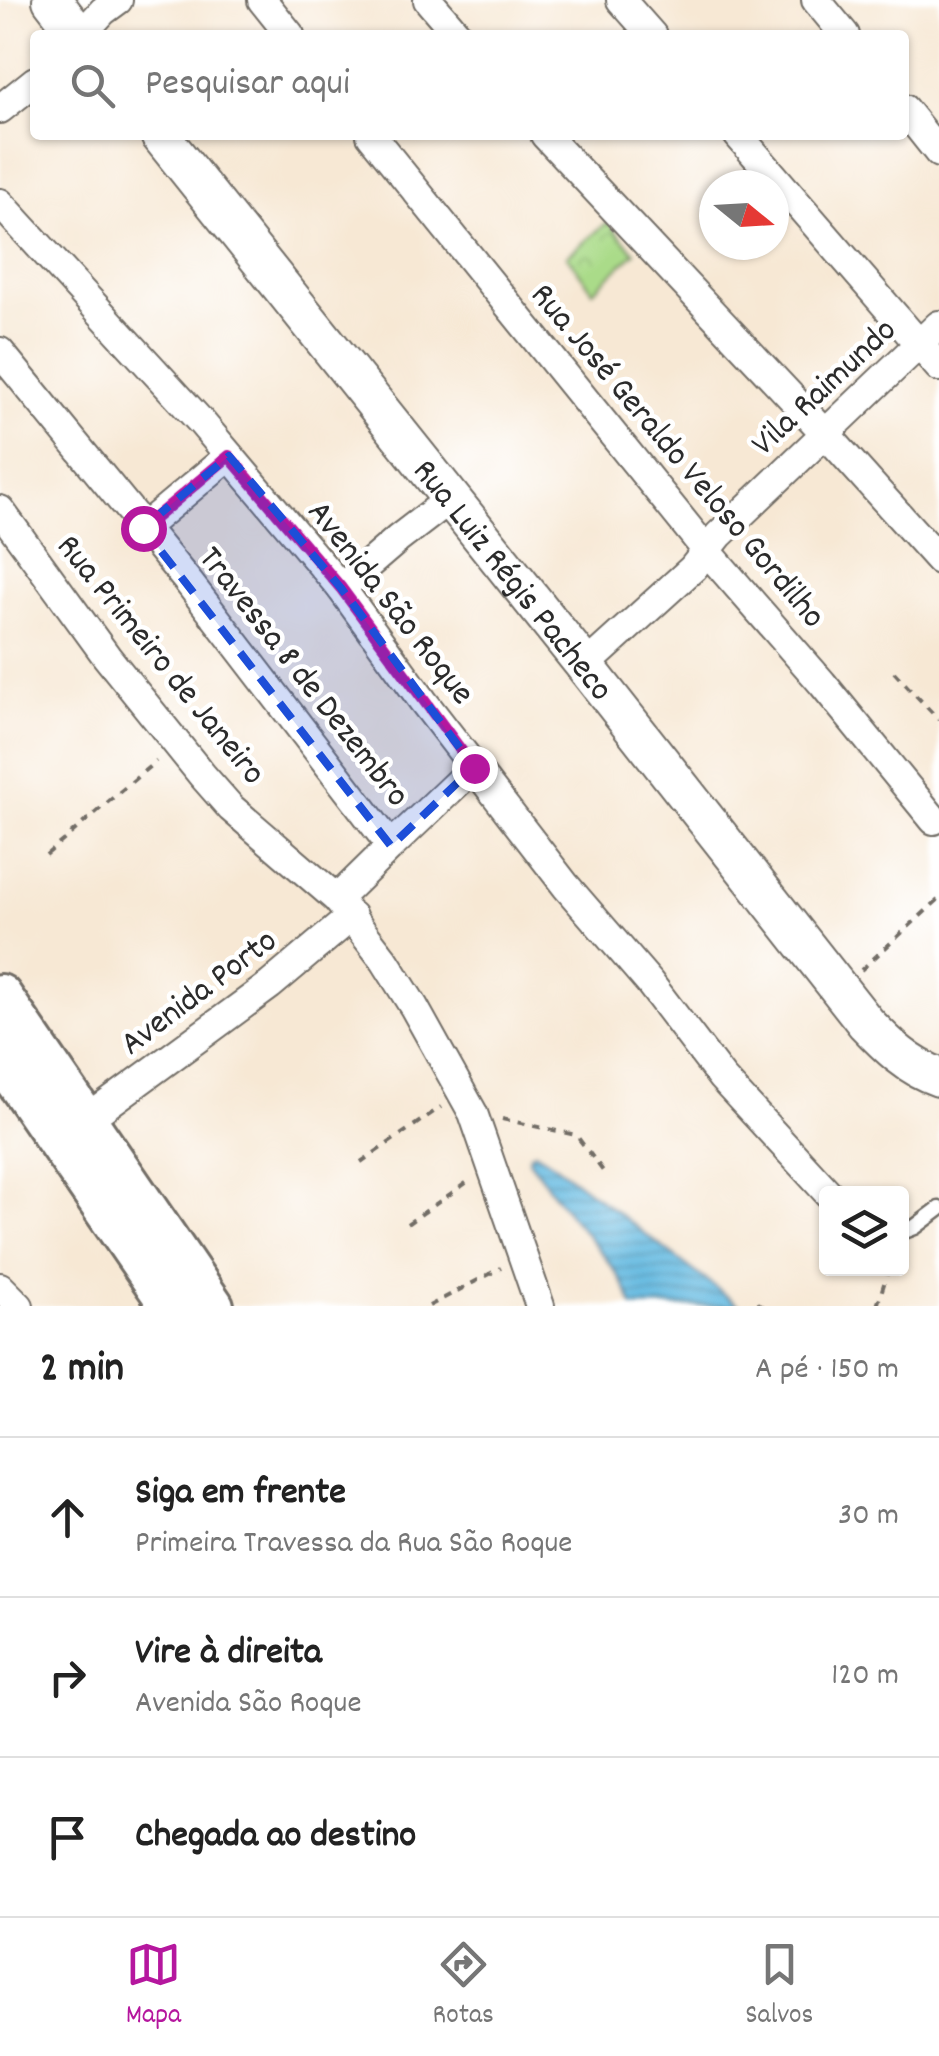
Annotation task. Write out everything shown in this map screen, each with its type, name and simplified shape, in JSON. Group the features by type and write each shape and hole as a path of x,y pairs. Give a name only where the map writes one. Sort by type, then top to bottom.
{"main road":[{"path":"52,0 76,30"},
{"name":"Rua Luiz Régis Pacheco","path":"164,140 866,1023 889,1048 913,1065 939,1076"},
{"path":"0,996 212,1306"},
{"path":"0,1056 172,1306"}],"street":[{"path":"85,30 118,0"},
{"path":"262,0 286,30"},
{"path":"428,0 454,30"},
{"path":"621,0 648,30"},
{"path":"816,0 841,30"},
{"path":"0,109 30,85"},
{"path":"909,115 939,153"},
{"name":"Rua José Geraldo Veloso Gordilho","path":"375,140 706,551 822,683 934,820"},
{"path":"551,140 826,432 939,560"},
{"path":"743,140 930,335 939,367"},
{"name":"Avenida São Roque","path":"0,203 229,456 341,588 566,886 649,982 722,1078 821,1186"},
{"name":"Vila Raimundo","path":"585,666 693,568 719,534 930,335"},
{"name":"Travessa 8 de Dezembro","path":"0,352 189,583 391,846 344,907"},
{"path":"143,528 229,456"},
{"path":"341,588 450,500"},
{"name":"Rua Primeiro de Janeiro","path":"0,510 176,744 232,808 344,907 385,961 467,1103 540,1306"},
{"path":"391,846 474,768"},
{"name":"Avenida Porto","path":"86,1120 255,996 344,907"},
{"path":"0,1288 19,1306"}],"lane":[{"path":"909,1229 939,1209"}],"path":[{"path":"894,672 939,720"},
{"path":"46,855 176,744"},
{"path":"840,990 939,898"},
{"path":"361,1162 467,1103 576,1135 602,1171"},
{"path":"408,1224 492,1165"},
{"path":"430,1306 523,1256"},
{"path":"877,1306 886,1276"}],"highlighted area":[{"path":"229,456 341,588 474,767 391,846 143,528"}],"green space":[{"path":"608,222 635,253 593,291 567,256"}],"water":[{"path":"535,1152 740,1306 633,1306 612,1267 529,1160"}],"route":[{"path":"143,528 229,456 341,588 474,768"}]}
